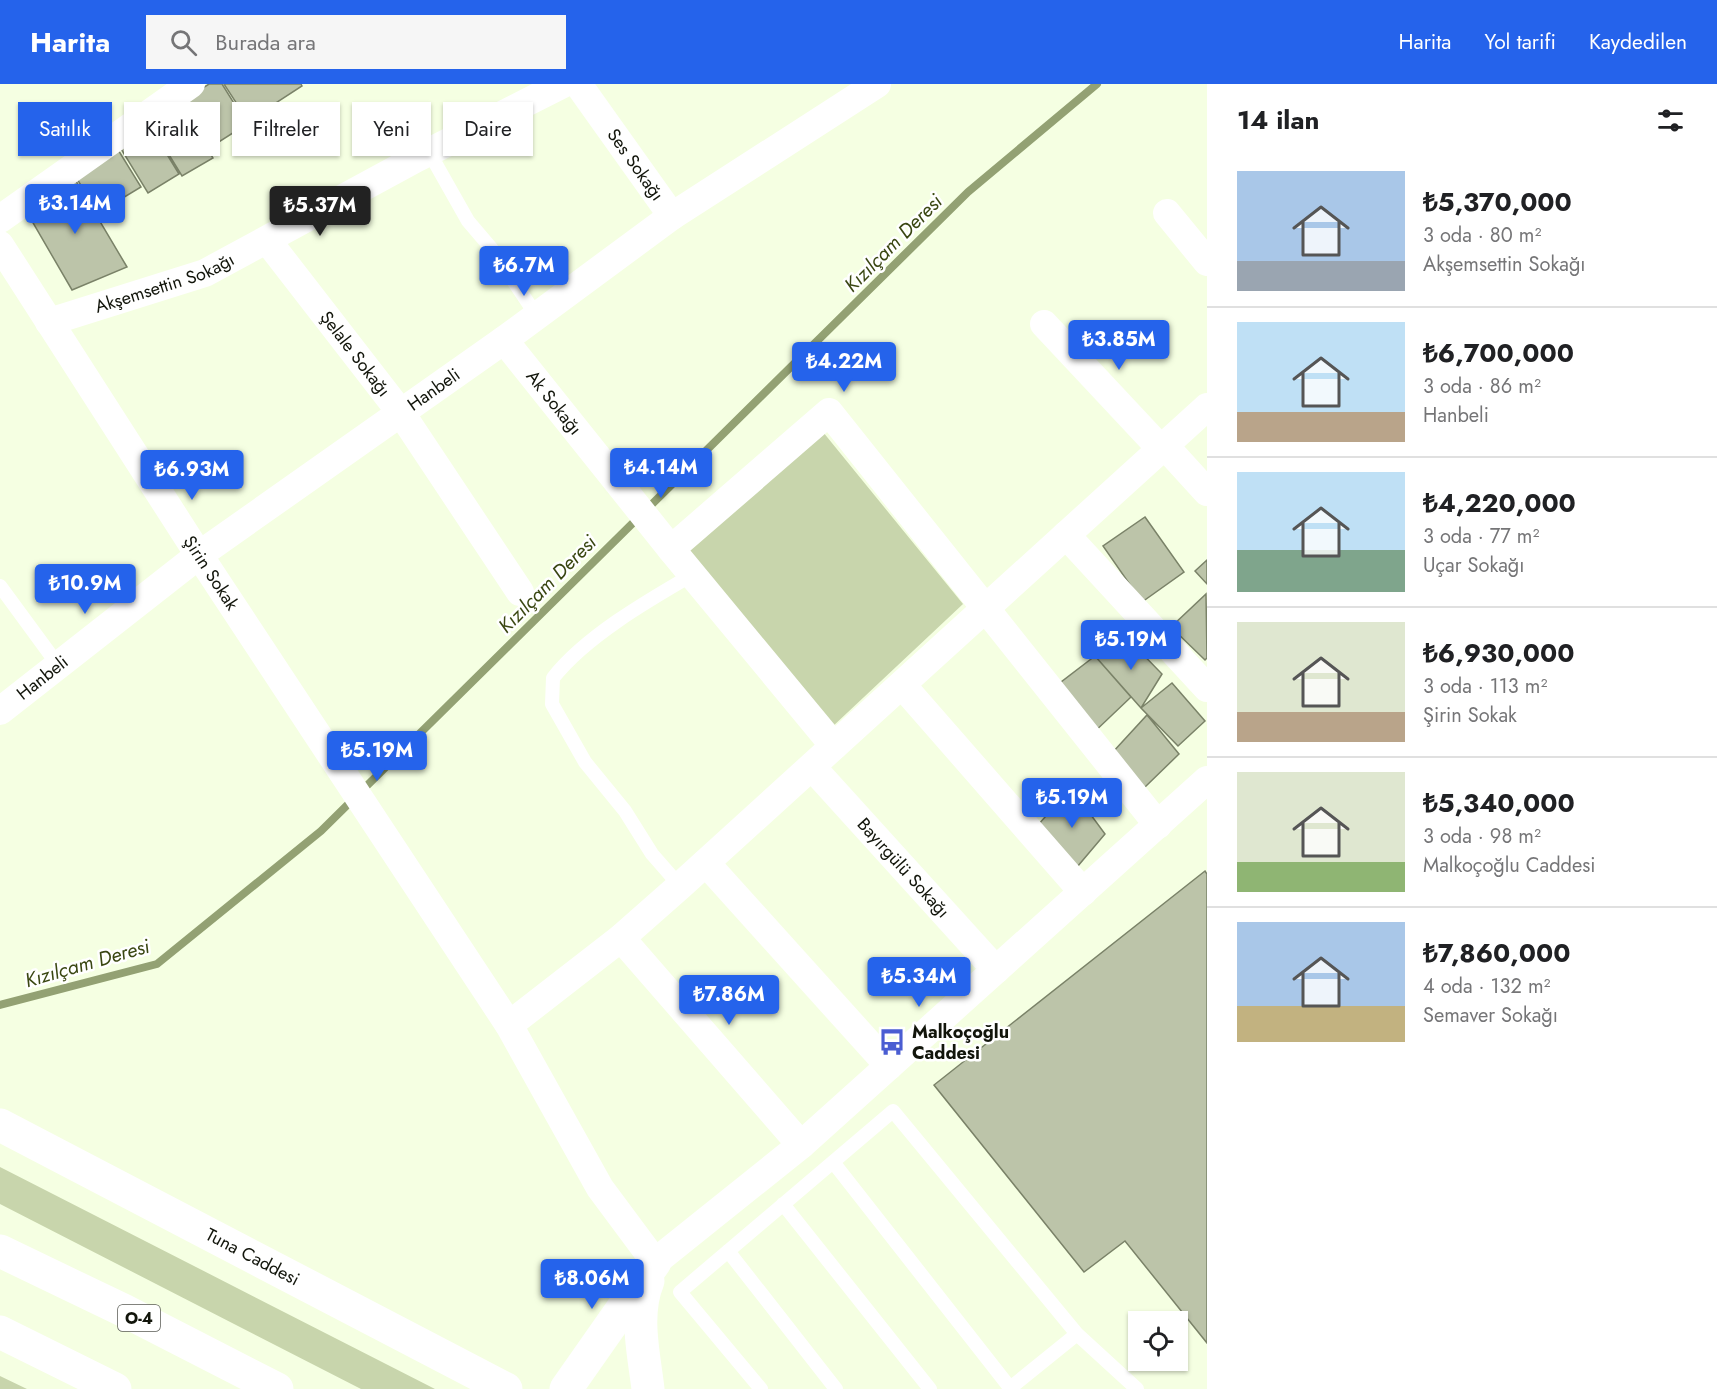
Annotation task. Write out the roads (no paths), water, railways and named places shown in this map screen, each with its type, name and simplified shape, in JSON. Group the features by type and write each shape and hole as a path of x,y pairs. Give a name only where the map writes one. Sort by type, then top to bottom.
{"main road":[{"name":"Tuna Caddesi","path":"0,1125 506,1389"},
{"name":"O-4","path":"0,1251 277,1389"},
{"path":"566,1389 655,1262"},
{"path":"648,1389 640,1321 641,1296 655,1262"},
{"path":"0,1332 115,1389"}],"street":[{"path":"0,219 190,84"},
{"name":"Akşemsettin Sokağı","path":"431,151 563,84"},
{"name":"Ses Sokağı","path":"579,84 672,216"},
{"name":"Hanbeli","path":"0,711 199,555 504,340 672,216 870,86"},
{"name":"Akşemsettin Sokağı","path":"49,322 205,273 422,156"},
{"path":"1167,213 1207,262"},
{"name":"Şelale Sokağı","path":"267,240 401,413 520,592"},
{"name":"Şirin Sokak","path":"0,245 199,555 509,1026 600,1188 655,1262"},
{"path":"1044,324 1207,492"},
{"name":"Ak Sokağı","path":"504,340 692,575 834,746"},
{"path":"509,1026 621,938 680,886 1207,407"},
{"path":"663,538 829,412 987,607 1158,825"},
{"path":"1066,536 1207,688"},
{"path":"902,685 1083,892"},
{"name":"Bayırgülü Sokağı","path":"812,767 996,970"},
{"path":"655,1262 801,1145 1207,780"},
{"path":"706,862 889,1066"},
{"path":"621,938 801,1145"}],"lane":[{"path":"431,156 468,221 491,249 537,316"},
{"path":"680,886 652,854 625,812 585,762 552,705 553,678 570,659 631,611 692,575"},
{"path":"0,586 58,665"},
{"path":"761,1389 680,1292 893,1111 1077,1334 1137,1389"},
{"path":"833,1162 1010,1389 1077,1334"},
{"path":"783,1204 930,1389"},
{"path":"728,1251 837,1389"}],"waterway":[{"name":"Kızılçam Deresi","path":"0,1005 157,964 321,831 968,192 1097,84"}],"place":[{"name":"Malkoçoğlu Caddesi","path":"892,1042"}]}
